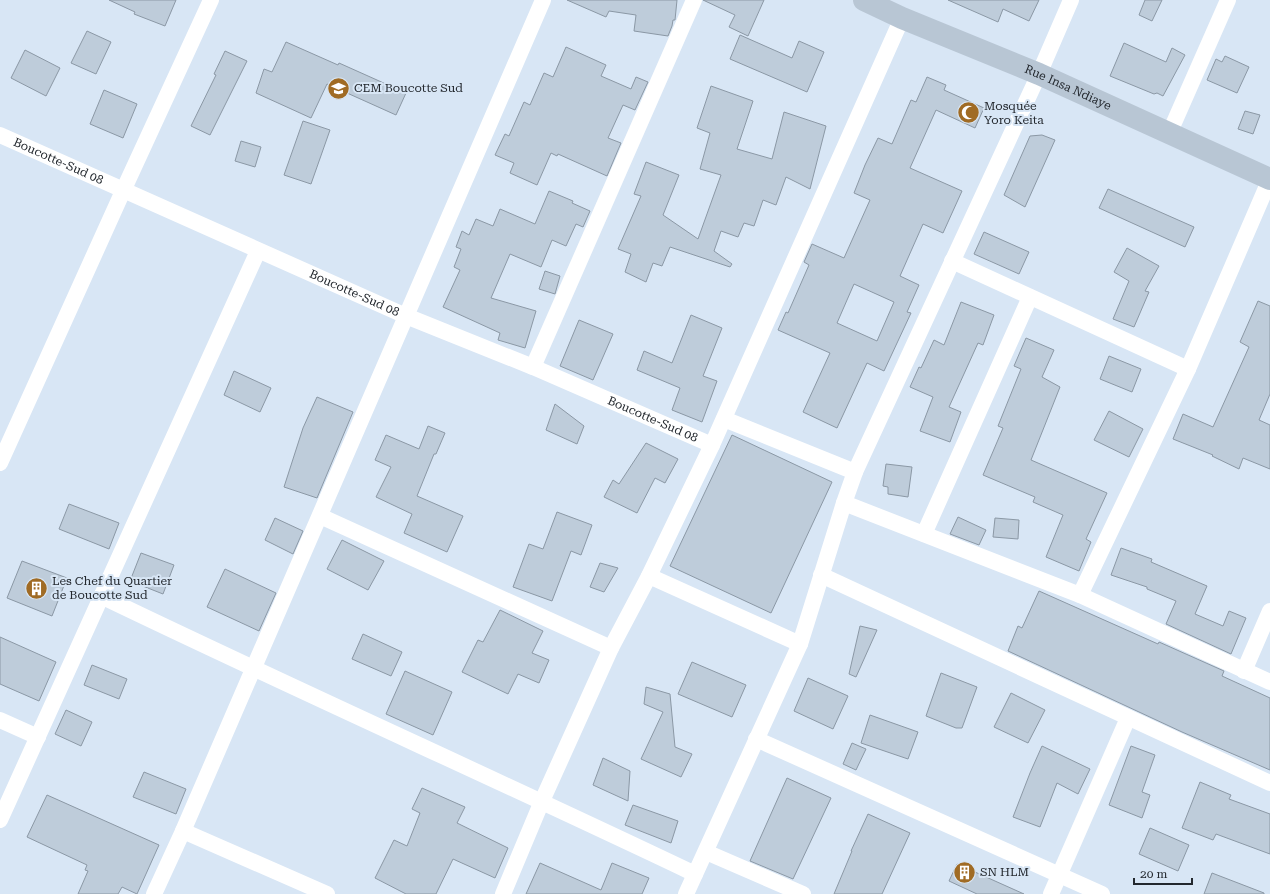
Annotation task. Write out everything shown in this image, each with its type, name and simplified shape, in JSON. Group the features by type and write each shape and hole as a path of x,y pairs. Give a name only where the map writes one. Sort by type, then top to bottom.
{"main road":[{"name":"Rue Insa Ndiaye","path":"864,0 902,18 1039,74 1270,179"}],"street":[{"path":"0,463 211,0"},
{"path":"154,894 184,831 543,0"},
{"path":"533,368 694,0"},
{"path":"686,894 800,644 820,575 855,472 1039,74 1070,0"},
{"path":"1169,134 1228,0"},
{"path":"503,894 542,801 611,648 649,576 724,419 902,18"},
{"name":"Boucotte-Sud 08","path":"0,136 406,316 533,368 712,445"},
{"path":"1080,595 1188,369 1270,179"},
{"path":"0,820 258,251"},
{"path":"952,261 1188,369"},
{"path":"924,534 1030,296"},
{"path":"724,419 855,472"},
{"path":"844,503 1080,595 1270,682"},
{"path":"320,516 611,648"},
{"path":"820,575 1270,783"},
{"path":"649,576 800,644"},
{"path":"101,596 253,669 542,801 695,874"},
{"path":"1244,671 1270,611"},
{"path":"1050,894 1128,718"},
{"path":"0,720 38,737"},
{"path":"756,739 1102,894"},
{"path":"184,831 327,894"},
{"path":"706,852 803,894"}],"building":[{"path":"109,0 176,0 165,26 134,14 135,12"},
{"path":"567,0 677,0 675,20 673,20 668,36 634,31 636,15 609,11 606,17"},
{"path":"703,0 764,0 748,36 729,27 735,15"},
{"path":"948,0 1039,0 1029,21 1003,9 998,22"},
{"path":"1145,0 1162,0 1152,21 1139,15"},
{"path":"87,31 111,42 96,74 71,63"},
{"path":"740,35 792,58 799,41 824,52 807,92 730,59"},
{"path":"286,42 338,65 339,63 406,93 396,115 327,84 311,118 256,93 264,69 272,72"},
{"path":"1124,43 1166,62 1172,48 1185,55 1163,96 1157,93 1154,94 1110,76"},
{"path":"566,47 606,65 601,76 631,89 636,77 648,82 635,110 623,105 608,138 621,143 607,176 558,154 557,156 551,153 537,185 510,173 514,163 495,155 505,134 509,136 524,102 530,105 544,73 553,77"},
{"path":"25,50 60,68 46,96 11,78"},
{"path":"225,51 247,61 210,135 191,126 216,75 214,74"},
{"path":"1225,56 1249,67 1237,93 1207,80 1216,59 1222,62"},
{"path":"927,77 946,85 944,90 984,108 975,128 936,110 910,168 962,191 943,233 923,224 900,276 919,285 907,312 911,313 884,371 867,363 837,428 803,412 830,353 778,330 786,312 788,313 809,265 804,262 812,244 844,258 870,200 854,193 865,165 878,138 892,144 911,100 916,102","holes":["854,284 894,302 877,341 837,323"]},
{"path":"711,86 753,101 737,149 772,159 784,112 826,126 810,189 786,177 776,205 763,200 754,226 744,223 738,237 721,231 714,251 732,264 730,267 670,247 662,266 653,263 646,282 625,272 631,254 618,249 641,196 634,194 646,162 679,175 663,215 698,239 721,175 700,169 710,133 697,128"},
{"path":"104,90 137,104 123,138 90,124"},
{"path":"1245,111 1260,115 1253,134 1238,129"},
{"path":"303,121 330,130 311,184 284,175"},
{"path":"1042,135 1055,140 1025,207 1004,195 1030,136"},
{"path":"241,141 261,147 255,167 235,161"},
{"path":"1108,189 1194,227 1185,247 1099,208"},
{"path":"549,191 573,201 572,203 590,211 583,227 576,224 566,246 552,240 541,267 510,254 491,298 536,311 525,348 498,340 500,333 443,307 460,270 454,267 461,249 456,247 462,231 469,235 476,219 493,226 500,209 535,224"},
{"path":"984,232 1029,252 1019,274 974,254"},
{"path":"1127,248 1159,266 1145,291 1149,292 1134,327 1113,319 1129,281 1114,272"},
{"path":"545,271 560,276 555,294 539,289"},
{"path":"1258,301 1270,306 1270,394 1259,420 1270,425 1270,469 1243,458 1239,469 1212,456 1213,455 1173,439 1183,414 1213,427 1249,347 1240,342"},
{"path":"961,302 994,315 983,345 978,343 949,407 961,412 950,442 920,431 933,397 910,387 934,340 944,345"},
{"path":"691,315 722,328 703,376 717,381 702,422 672,410 680,388 637,370 644,351 672,363"},
{"path":"579,320 613,334 593,380 560,366"},
{"path":"1026,338 1054,350 1042,377 1060,387 1031,460 1107,493 1086,539 1091,542 1079,571 1046,557 1063,515 1033,502 1035,497 983,475 1003,428 998,426 1021,369 1014,366"},
{"path":"1109,356 1141,369 1132,392 1100,379"},
{"path":"234,371 271,388 260,412 224,395"},
{"path":"317,397 353,412 317,498 284,487 303,428"},
{"path":"555,404 584,426 577,444 546,430"},
{"path":"1109,411 1143,429 1129,457 1094,440"},
{"path":"428,426 445,433 436,454 434,454 417,496 463,516 447,552 404,533 412,514 376,497 391,467 375,460 386,435 419,449"},
{"path":"732,435 832,482 771,613 670,566"},
{"path":"646,443 678,459 665,483 655,478 637,513 604,497 613,480 619,484"},
{"path":"886,464 912,467 908,497 888,494 888,487 883,486"},
{"path":"69,504 119,523 109,549 59,529"},
{"path":"557,512 592,525 581,555 571,551 552,601 513,587 529,544 543,549"},
{"path":"958,517 986,530 979,545 950,534"},
{"path":"275,518 303,531 293,554 265,540"},
{"path":"995,518 1019,520 1018,539 993,537"},
{"path":"342,540 384,561 368,590 327,569"},
{"path":"1121,548 1152,559 1151,562 1207,586 1195,614 1223,626 1229,611 1246,618 1231,654 1166,624 1176,601 1147,589 1147,587 1111,575"},
{"path":"141,553 174,565 163,594 130,581"},
{"name":"Les Chef du Quartier de Boucotte Sud","path":"22,561 67,578 52,616 7,598"},
{"path":"600,563 618,568 604,592 590,587"},
{"path":"225,569 276,593 259,631 207,607"},
{"path":"1039,591 1158,644 1159,642 1224,671 1222,676 1270,698 1270,770 1182,732 1008,651 1018,626 1022,628"},
{"path":"500,610 543,631 532,653 549,660 539,683 518,674 508,694 462,672 478,640 483,642"},
{"path":"860,626 877,630 856,677 849,674"},
{"path":"363,634 402,652 391,676 352,659"},
{"path":"0,637 56,662 39,701 0,684"},
{"path":"692,662 746,685 732,717 678,694"},
{"path":"92,665 127,679 119,699 84,685"},
{"path":"405,671 452,692 433,735 386,714"},
{"path":"941,673 977,687 962,728 956,728 926,716"},
{"path":"808,678 848,696 833,729 794,711"},
{"path":"646,687 670,694 675,747 692,754 681,777 641,759 663,712 644,704"},
{"path":"1011,693 1045,710 1028,743 994,727"},
{"path":"66,710 92,722 81,746 55,734"},
{"path":"870,715 918,732 908,759 861,743"},
{"path":"852,743 866,749 856,770 843,764"},
{"path":"1042,746 1090,769 1078,794 1057,783 1040,827 1013,817"},
{"path":"1131,746 1155,755 1142,792 1150,795 1142,818 1109,805"},
{"path":"603,758 630,771 628,801 593,785"},
{"path":"144,772 186,789 176,814 133,797"},
{"path":"787,778 831,798 793,879 750,861"},
{"path":"1200,782 1231,795 1229,799 1270,814 1270,854 1216,834 1213,840 1182,828"},
{"path":"422,788 465,807 457,823 508,848 495,878 453,859 436,894 406,894 375,878 394,840 407,846 420,813 412,809"},
{"path":"47,795 159,845 137,894 122,887 118,894 78,894 88,871 85,870 87,865 27,837"},
{"path":"633,805 678,821 671,843 625,825"},
{"path":"868,814 910,833 882,894 834,894 851,851"},
{"path":"1150,828 1189,845 1178,871 1139,854"},
{"path":"540,863 601,890 612,863 649,878 642,894 526,894"},
{"name":"SN HLM","path":"957,864 1024,894 977,894 949,881"},
{"path":"1212,873 1264,893 1264,894 1204,894"}],"place":[{"name":"CEM Boucotte Sud","path":"339,88"},
{"name":"Mosquée Yoro Keita","path":"968,113"},
{"name":"Les Chef du Quartier de Boucotte Sud","path":"37,588"},
{"name":"SN HLM","path":"965,872"}]}
